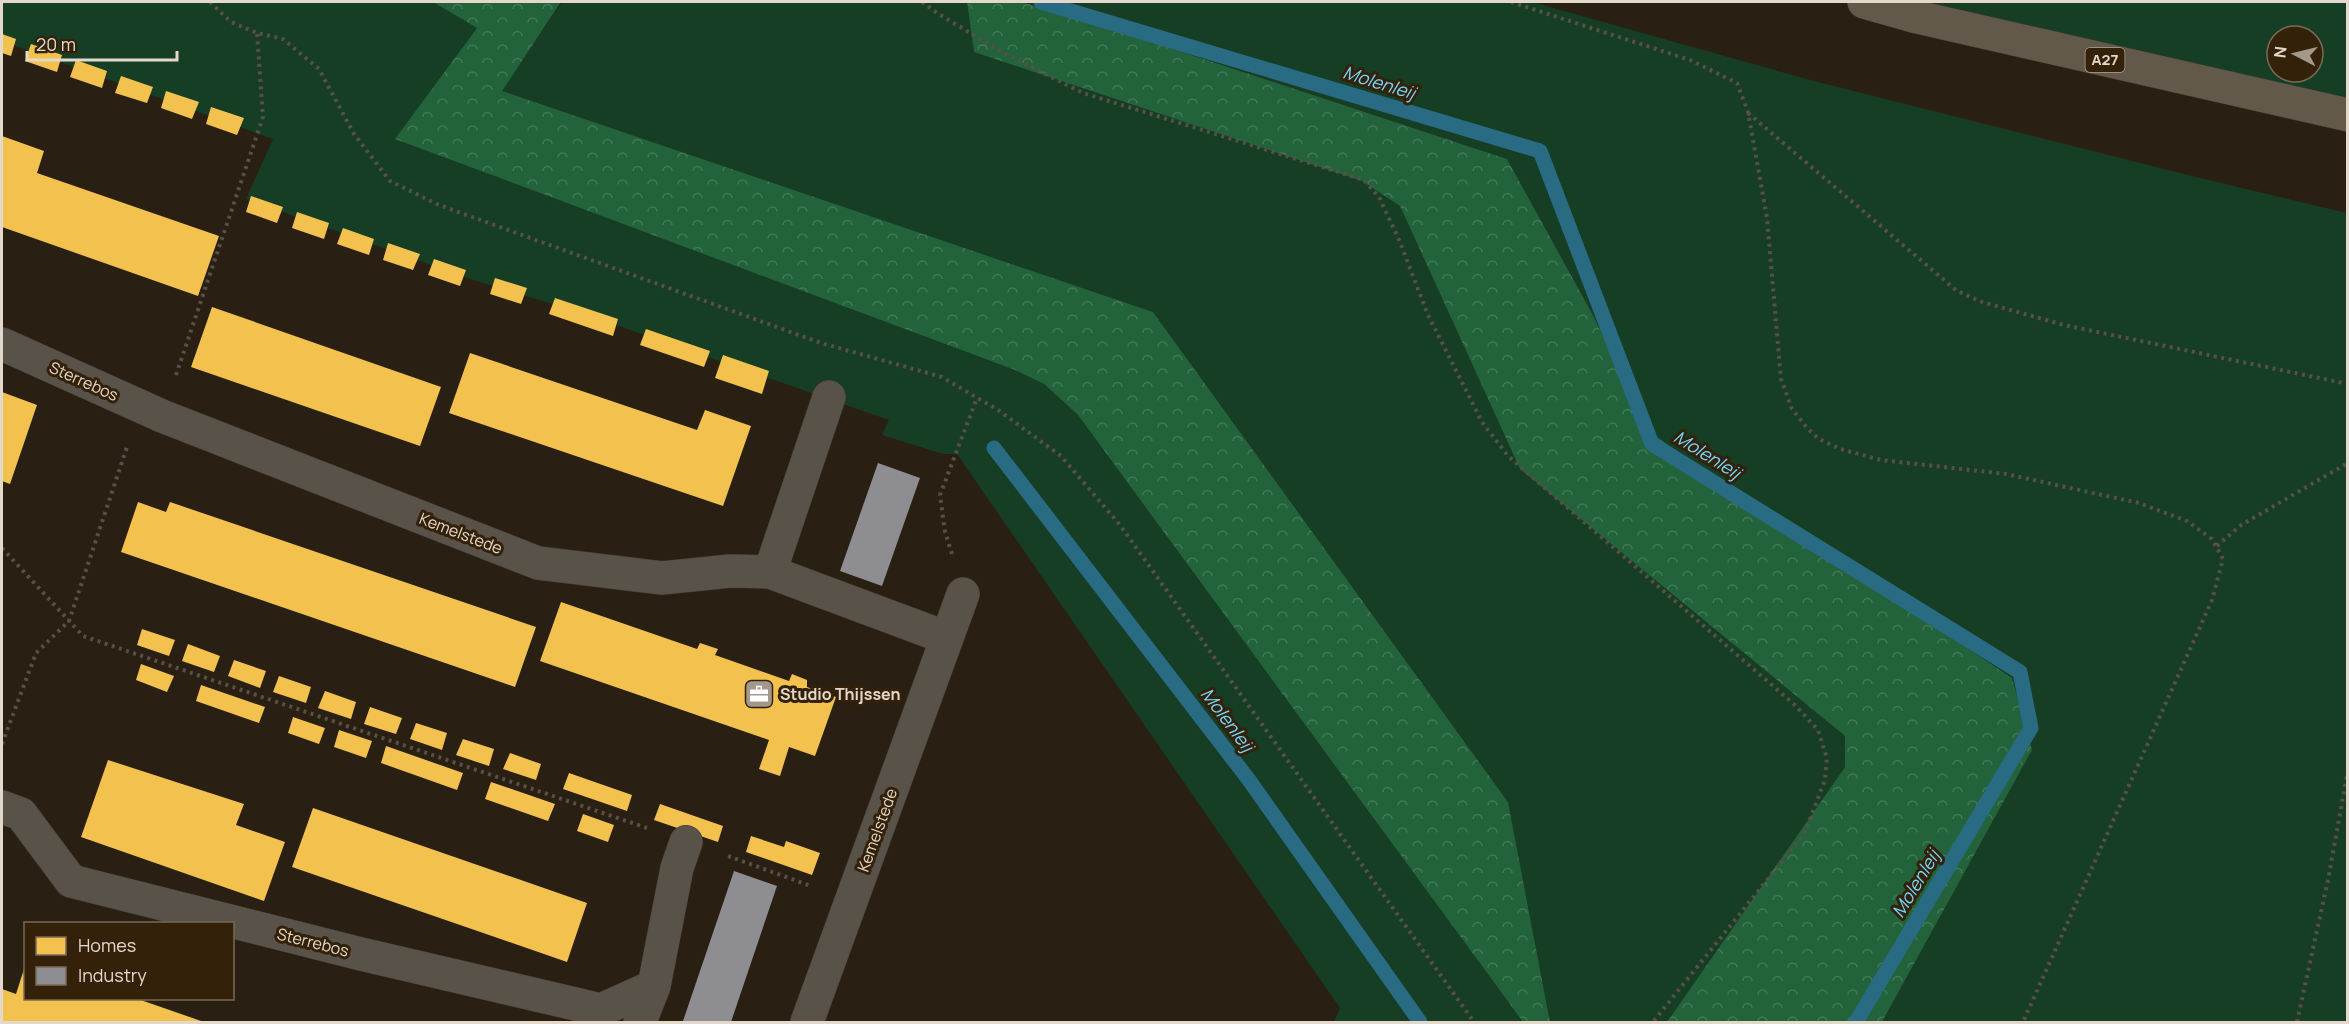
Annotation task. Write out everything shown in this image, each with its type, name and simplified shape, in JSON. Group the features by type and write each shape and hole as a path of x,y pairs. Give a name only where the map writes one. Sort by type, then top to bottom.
{"highway":[{"name":"A27","path":"1864,2 1917,17 2348,115"}],"street":[{"name":"Sterrebos","path":"2,344 156,413"},
{"path":"770,572 829,397"},
{"name":"Kemelstede","path":"156,413 538,563 662,578 730,571 770,572 947,638"},
{"name":"Kemelstede","path":"807,1023 963,594"},
{"name":"Sterrebos","path":"2,807 21,814 71,881 234,922"},
{"path":"640,1023 654,986 677,868 686,842"},
{"name":"Sterrebos","path":"234,922 601,1010 654,986"}],"path":[{"path":"210,2 231,22 257,33 283,39 319,69 354,134 390,181 439,205 821,343 942,377 998,410 1061,456 1120,525 1474,1023"},
{"path":"922,2 937,14 1002,52 1083,93 1364,180 1379,197 1400,242 1428,315 1482,422 1508,456 1796,705 1818,730 1827,758 1825,780 1804,834 1653,1023"},
{"path":"1511,2 1690,60 1737,83 1748,112 1767,218 1781,379 1792,409 1819,439 1881,460 2006,474 2139,503 2187,522 2212,539 2216,546 2223,560 2212,600 2023,1023"},
{"path":"2,744 36,653 69,621 156,413 263,117 257,33"},
{"path":"1748,112 1957,291 1982,302 2064,325 2348,384"},
{"path":"963,594 945,532 940,495 977,398"},
{"path":"2216,546 2241,525 2348,463"},
{"path":"2,548 83,636 851,900"},
{"path":"2297,1023 2328,880 2348,770"}],"green space":[{"path":"2,2 433,2 477,28 396,139 1015,370 1044,384 1078,415 1523,1022 1334,1022 1340,1008 957,454 943,454 882,435 889,420 576,311 470,279 246,199 273,139 2,41"},
{"path":"433,2 561,2 502,91 1153,312 1508,802 1550,1022 1523,1022 1078,415 1044,384 1015,370 395,139 477,28"},
{"path":"562,2 967,2 974,52 1362,181 1400,206 1520,469 1845,736 1845,767 1667,1022 1550,1022 1508,802 1153,312 501,91"},
{"path":"967,2 1022,2 1134,36 1507,159 1594,317 1647,430 1801,537 2012,678 2032,750 1882,1022 1667,1022 1845,767 1845,736 1520,469 1400,206 1362,181 974,52"},
{"path":"1022,2 1532,2 1810,80 2347,213 2347,1022 1882,1022 2032,750 1801,537 1647,430 1594,317 1507,159 1134,36"},
{"path":"1917,2 2347,2 2347,108"}],"building: Homes":[{"path":"2,34 16,39 11,56 2,53"},
{"path":"31,44 62,55 57,72 25,61"},
{"path":"76,60 107,71 102,88 70,77"},
{"path":"121,76 153,87 147,103 115,93"},
{"path":"166,91 199,102 192,119 161,108"},
{"path":"211,107 244,118 237,135 206,124"},
{"path":"2,136 44,151 37,173 219,236 198,296 2,227"},
{"path":"251,196 283,207 277,223 246,212"},
{"path":"297,212 329,223 324,239 292,228"},
{"path":"343,228 374,239 369,255 337,244"},
{"path":"388,243 420,254 413,270 383,260"},
{"path":"434,259 466,270 460,286 428,275"},
{"path":"495,278 527,288 521,304 490,294"},
{"path":"555,298 618,319 613,336 549,314"},
{"path":"212,307 441,387 420,446 191,367"},
{"path":"646,329 710,351 704,367 640,345"},
{"path":"470,353 697,430 705,410 751,426 723,506 449,413"},
{"path":"723,355 769,371 762,394 715,378"},
{"path":"2,392 37,405 10,484 2,481"},
{"path":"138,502 166,512 170,502 536,627 515,687 121,552"},
{"path":"561,602 697,649 700,643 718,649 715,655 789,681 792,674 807,680 807,687 836,697 815,756 789,747 780,776 759,769 769,740 540,661"},
{"path":"142,629 175,640 169,656 137,645"},
{"path":"188,644 220,656 214,672 182,661"},
{"path":"234,660 266,671 260,688 228,676"},
{"path":"141,664 174,676 167,692 136,680"},
{"path":"279,676 311,687 306,703 273,692"},
{"path":"201,685 265,707 259,723 196,701"},
{"path":"325,691 356,702 351,719 318,708"},
{"path":"370,707 402,718 396,734 364,724"},
{"path":"293,717 325,728 319,744 288,733"},
{"path":"416,723 447,733 442,750 410,739"},
{"path":"339,730 372,741 366,758 334,747"},
{"path":"463,739 494,749 489,766 456,755"},
{"path":"386,746 463,773 457,790 381,763"},
{"path":"510,753 541,764 536,780 503,769"},
{"path":"108,760 244,804 236,825 285,842 264,901 81,837"},
{"path":"569,773 632,795 627,811 563,789"},
{"path":"491,782 555,804 548,821 485,799"},
{"path":"660,804 723,826 718,842 654,820"},
{"path":"313,808 587,903 567,962 292,867"},
{"path":"583,814 614,825 608,842 577,831"},
{"path":"751,836 784,847 786,841 820,853 812,875 746,852"},
{"path":"24,969 24,1000 141,1000 204,1022 2,1022 2,989 16,994"}],"building: Industry":[{"path":"878,463 920,478 882,586 840,571"},
{"path":"734,871 777,886 731,1022 683,1021"}],"waterway":[{"name":"Molenleij","path":"1041,2 1540,151 1652,444 2020,672 2031,728 1856,1022"},
{"name":"Molenleij","path":"994,448 1249,780 1420,1022"}],"place":[{"name":"Studio Thijssen","path":"759,694"}]}
